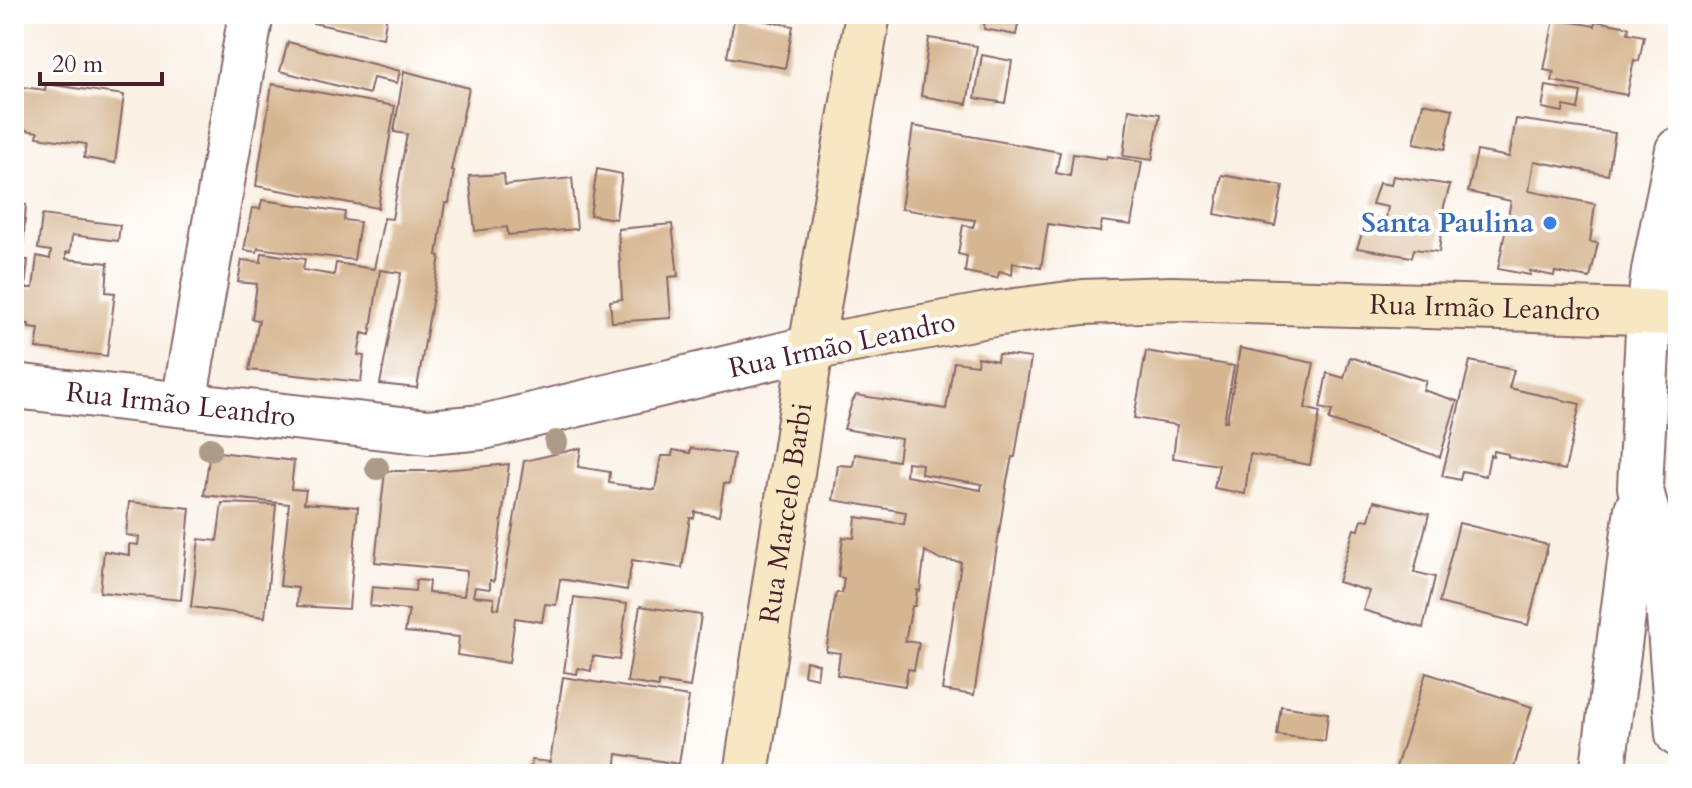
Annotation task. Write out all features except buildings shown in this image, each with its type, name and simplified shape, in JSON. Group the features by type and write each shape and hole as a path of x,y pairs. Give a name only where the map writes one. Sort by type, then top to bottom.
{"street":[{"path":"184,403 251,14"},
{"name":"Rua Marcelo Barbi","path":"746,774 811,348 868,14"},
{"path":"1602,774 1664,312 1654,271 1678,150"},
{"name":"Rua Irmão Leandro","path":"14,386 428,432 470,428 811,348 993,314 1083,302 1171,299 1664,312"},
{"path":"1640,487 1667,589 1678,734"}],"place":[{"name":"Santa Paulina","path":"1550,223"}]}
